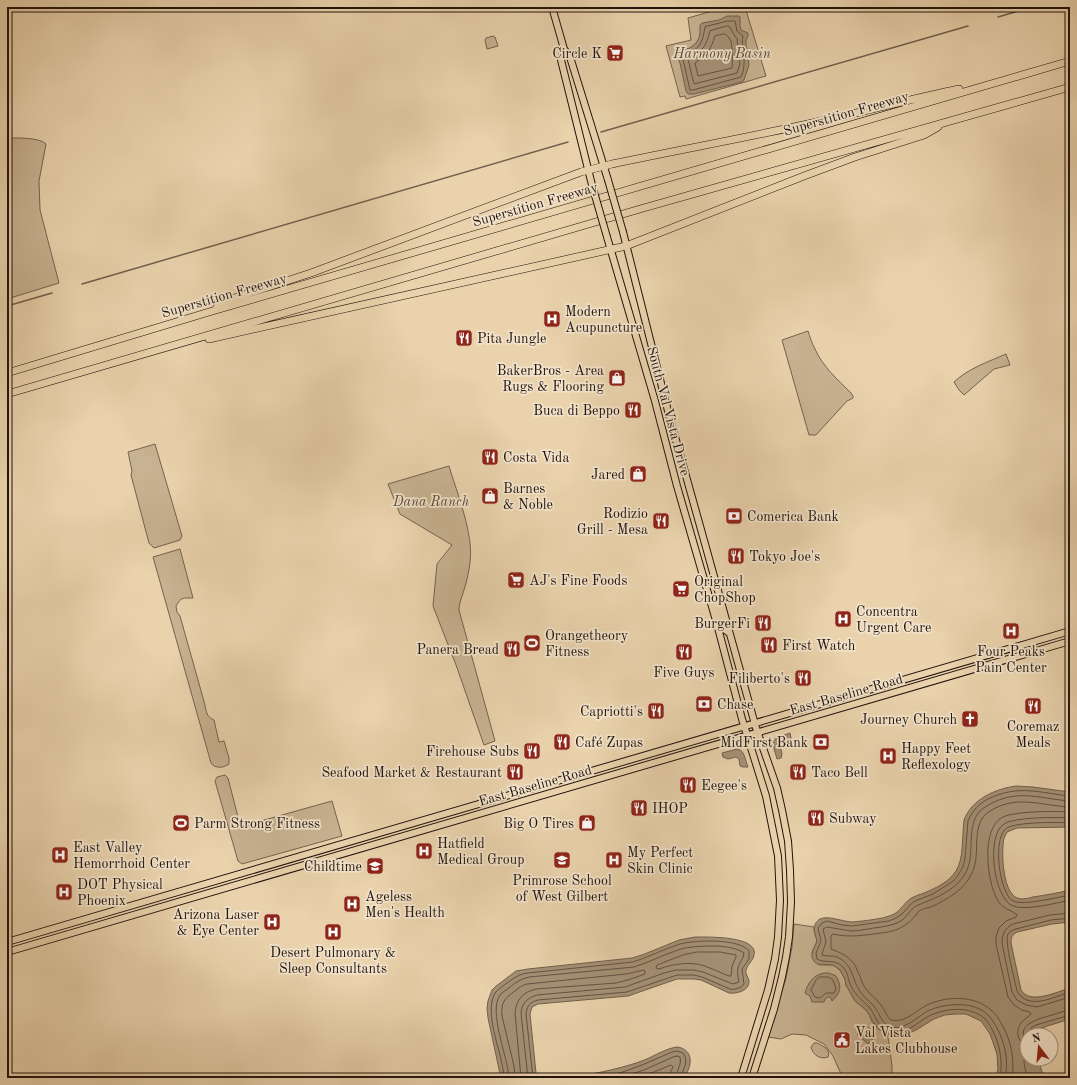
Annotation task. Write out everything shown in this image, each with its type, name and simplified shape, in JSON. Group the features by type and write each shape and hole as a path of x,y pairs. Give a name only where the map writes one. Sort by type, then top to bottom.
{"highway":[{"name":"Superstition Freeway","path":"7,373 209,312 1070,61"},
{"path":"209,312 231,299 311,274 588,170 873,110 923,97 1010,78"},
{"path":"7,394 625,213 1070,87"},
{"path":"144,354 626,246 804,176 924,135 946,121"}],"main road":[{"name":"South Val Vista Drive","path":"552,7 564,49 570,57 623,232 672,427 756,728 777,788 782,810 789,848 791,881 789,937 782,977 774,1009 752,1078"},
{"name":"South Val Vista Drive","path":"564,49 561,60 588,170 650,385 746,731 763,784 770,812 779,863 780,900 777,947 770,985 741,1078"},
{"path":"710,600 716,604 724,629 730,634"},
{"name":"East Baseline Road","path":"7,952 756,728 851,695 1070,631"},
{"name":"East Baseline Road","path":"7,942 86,918 756,728 829,711 1070,641"},
{"path":"829,711 834,706 849,701 851,695"},
{"path":"67,934 78,926 86,924 86,918"}],"green space":[{"name":"Harmony Basin","path":"726,7 745,7 766,76 686,99 685,96 680,97 666,46 691,40 688,18"},
{"path":"493,36 495,37 498,46 487,49 485,40 486,38"},
{"path":"7,139 35,139 46,144 39,181 40,210 59,283 7,299"},
{"path":"808,331 813,345 822,362 853,396 853,398 847,401 816,435 809,435 782,340"},
{"path":"1006,354 1010,365 994,369 964,395 959,390 954,382 960,377 979,366"},
{"path":"155,444 182,536 180,540 154,548 149,543 131,475 132,471 128,452"},
{"name":"Dana Ranch","path":"449,466 470,539 470,562 459,610 495,741 484,745 456,665 433,606 437,564 452,545 400,514 388,484"},
{"path":"180,549 193,598 185,598 179,601 176,606 177,612 180,616 206,712 208,716 214,720 219,742 224,741 229,758 229,764 222,767 217,767 211,763 153,557"},
{"path":"225,775 228,778 239,821 243,825 252,825 257,822 332,801 342,836 242,864 238,861 215,781 217,777"},
{"path":"794,924 814,927 817,941 812,952 815,962 820,965 833,965 840,970 855,1001 866,1010 872,1022 888,1036 892,1078 841,1078 842,1076 833,1056 824,1044 806,1035 792,1034 781,1039 768,1037 786,978 792,947"},
{"path":"814,1043 822,1045 826,1048 829,1055 828,1057 822,1058 815,1054 811,1047"}],"water":[{"name":"Harmony Basin","path":"727,16 739,16 741,30 748,33 746,45 749,65 744,80 742,82 694,94 688,94 677,53 680,50 690,48 696,43 699,38 700,25 702,23 719,20"},
{"path":"790,733 791,738 789,741 783,742 780,745 782,754 781,758 777,759 773,743 774,741 779,737"},
{"path":"737,749 742,751 748,767 740,766 739,759 736,757 728,759 723,757 722,753"},
{"path":"1008,787 1033,787 1070,792 1070,827 1017,828 1007,832 1003,844 1003,863 1006,883 1015,897 1024,899 1070,890 1070,922 1052,924 1017,932 1011,939 1021,990 1025,994 1030,997 1037,997 1070,988 1070,1019 1044,1027 1019,1027 1019,1067 1041,1067 1044,1078 996,1078 998,1069 997,1054 990,1034 981,1021 966,1014 945,1015 934,1019 905,1035 888,1035 878,1029 866,1010 855,1001 840,970 833,965 817,964 812,958 813,950 817,941 815,924 820,919 831,918 853,922 873,920 895,914 912,898 938,887 950,878 959,866 964,820 968,813 978,801 985,796"},
{"path":"695,937 728,938 751,945 754,950 754,956 746,970 749,982 745,990 729,993 701,980 677,979 628,996 538,1004 532,1007 530,1014 537,1078 500,1078 488,1018 488,1001 492,990 516,971 632,958 679,940"},
{"path":"824,973 829,973 836,976 840,986 839,992 832,1001 830,997 828,997 824,1002 812,1002 810,996 805,993 806,989 814,978"},
{"path":"866,1025 876,1035 868,1044 857,1034"},
{"path":"677,1047 683,1048 687,1051 690,1059 689,1069 683,1078 568,1078 622,1067"}],"waterway":[{"path":"998,17 1032,7"},
{"path":"601,132 968,26"},
{"path":"82,284 568,142"},
{"path":"7,306 52,293"},
{"path":"7,1069 10,1078"}],"place":[{"name":"Circle K","path":"615,53"},
{"name":"Modern Acupuncture","path":"552,319"},
{"name":"Pita Jungle","path":"464,338"},
{"name":"BakerBros - Area Rugs & Flooring","path":"617,378"},
{"name":"Buca di Beppo","path":"633,410"},
{"name":"Costa Vida","path":"490,457"},
{"name":"Jared","path":"638,474"},
{"name":"Barnes & Noble","path":"490,496"},
{"name":"Comerica Bank","path":"734,516"},
{"name":"Rodizio Grill - Mesa","path":"661,521"},
{"name":"Tokyo Joe's","path":"736,556"},
{"name":"AJ's Fine Foods","path":"516,580"},
{"name":"Original ChopShop","path":"681,589"},
{"name":"Concentra Urgent Care","path":"843,619"},
{"name":"BurgerFi","path":"763,623"},
{"name":"Four Peaks Pain Center","path":"1011,631"},
{"name":"Orangetheory Fitness","path":"532,643"},
{"name":"First Watch","path":"769,645"},
{"name":"Panera Bread","path":"512,649"},
{"name":"Five Guys","path":"684,652"},
{"name":"Filiberto's","path":"803,678"},
{"name":"Chase","path":"704,704"},
{"name":"Coremaz Meals","path":"1033,706"},
{"name":"Capriotti's","path":"656,711"},
{"name":"Journey Church","path":"970,719"},
{"name":"Café Zupas","path":"562,742"},
{"name":"MidFirst Bank","path":"821,742"},
{"name":"Firehouse Subs","path":"532,751"},
{"name":"Happy Feet Reflexology","path":"888,756"},
{"name":"Seafood Market & Restaurant","path":"515,772"},
{"name":"Taco Bell","path":"798,772"},
{"name":"Eegee's","path":"688,785"},
{"name":"IHOP","path":"639,808"},
{"name":"Subway","path":"816,818"},
{"name":"Parm Strong Fitness","path":"181,823"},
{"name":"Big O Tires","path":"587,823"},
{"name":"Hatfield Medical Group","path":"424,851"},
{"name":"East Valley Hemorrhoid Center","path":"60,855"},
{"name":"Primrose School of West Gilbert","path":"562,860"},
{"name":"My Perfect Skin Clinic","path":"614,860"},
{"name":"Childtime","path":"375,866"},
{"name":"DOT Physical Phoenix","path":"64,892"},
{"name":"Ageless Men's Health","path":"352,904"},
{"name":"Arizona Laser & Eye Center","path":"272,922"},
{"name":"Desert Pulmonary & Sleep Consultants","path":"333,932"},
{"name":"Val Vista Lakes Clubhouse","path":"842,1040"}]}
